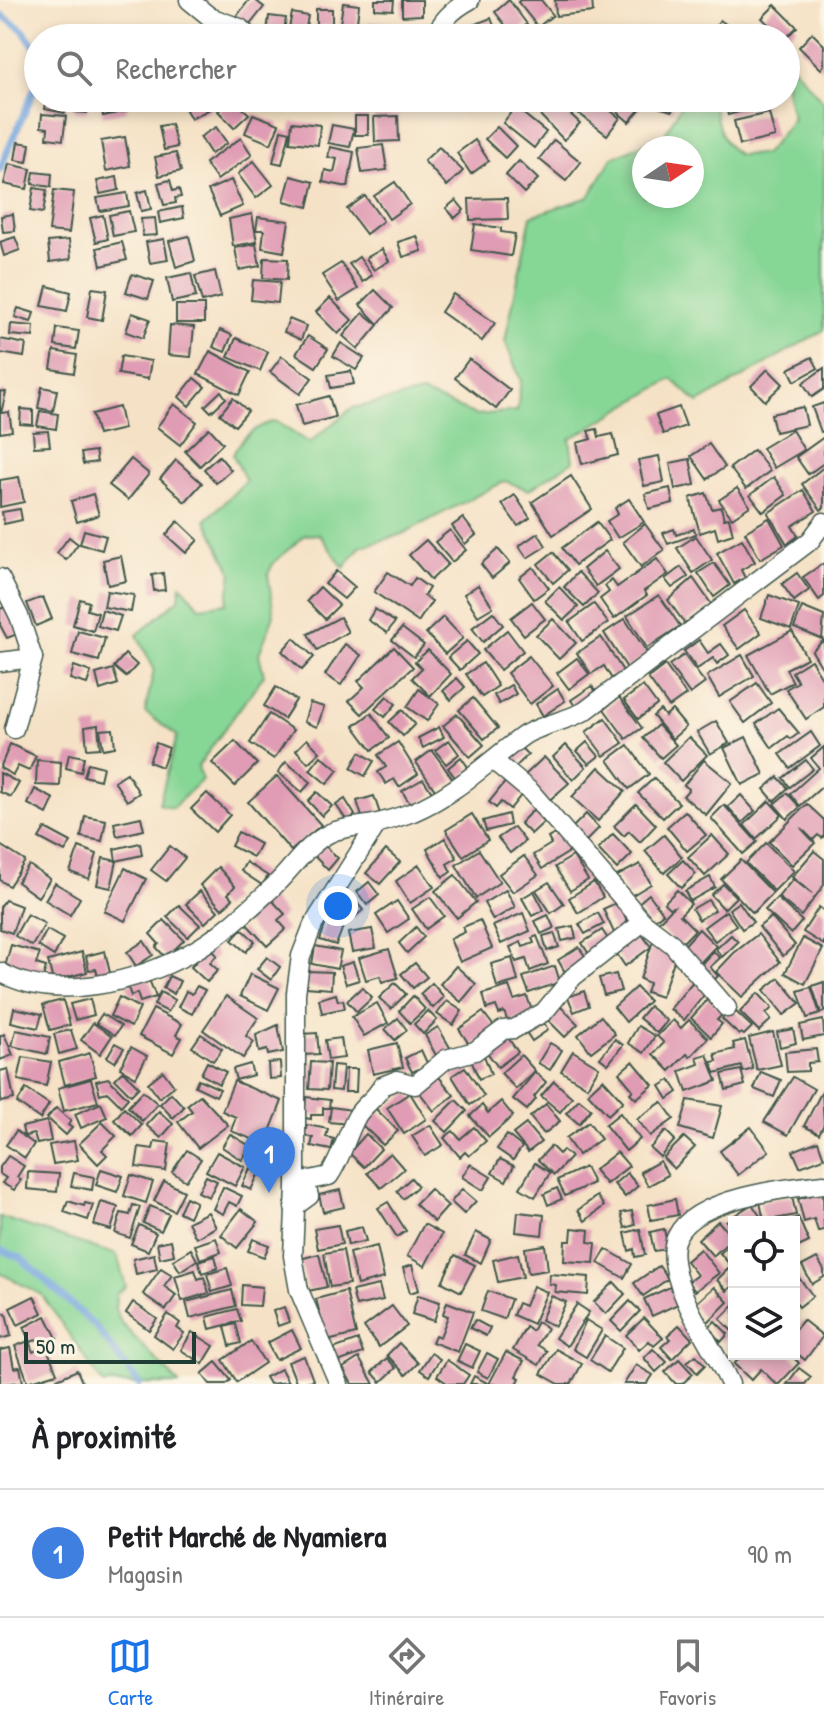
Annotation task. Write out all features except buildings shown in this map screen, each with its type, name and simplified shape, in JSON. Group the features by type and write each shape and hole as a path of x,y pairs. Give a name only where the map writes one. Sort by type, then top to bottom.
{"street":[{"path":"189,0 210,17 229,24"},
{"path":"440,24 454,9 470,0"},
{"path":"0,972 14,980 73,988 98,986 171,962 195,950 273,886 316,842 332,832 377,824 447,796 526,733 568,721 621,686 658,653 810,541 824,522"},
{"path":"0,578 19,616 33,658 14,729"},
{"path":"0,662 33,658"},
{"path":"494,761 531,792 643,922 672,944 727,1008"},
{"path":"339,1384 299,1290 293,1256 296,1155 294,1030 301,956 313,925 377,824"},
{"path":"294,1207 309,1196 306,1186 310,1180 329,1176 340,1161 347,1135 360,1112 376,1099 382,1086 397,1080 415,1085 446,1059 475,1051 503,1030 514,1029 544,1012 573,977 643,922"},
{"path":"730,1384 680,1287 673,1253 677,1236 689,1221 720,1204 760,1193 824,1184"}],"green space":[{"path":"800,75 824,103 824,330 698,403 672,379 570,439 573,461 529,490 505,481 402,534 360,547 344,568 319,534 305,535 274,562 268,574 274,615 259,654 264,675 198,766 202,780 172,808 159,804 177,736 145,712 154,669 137,635 179,599 181,585 200,607 227,603 232,573 206,520 246,481 233,455 240,443 255,429 275,421 309,443 352,408 422,393 476,415 517,411 521,381 505,341 531,216 589,197 612,158 632,149 632,208 704,208 704,136 661,136 665,134 677,112 715,112 723,137 738,155 765,154 793,119 791,112 800,112"},
{"path":"0,1217 117,1255 126,1287 116,1294 115,1309 121,1323 179,1384 103,1384 42,1295 0,1273"}],"waterway":[{"path":"0,14 24,31"},
{"path":"0,169 25,112"},
{"path":"0,1250 20,1257 96,1327 139,1384"}],"place":[{"name":"Petit Marché de Nyamiera","path":"269,1193"}]}
